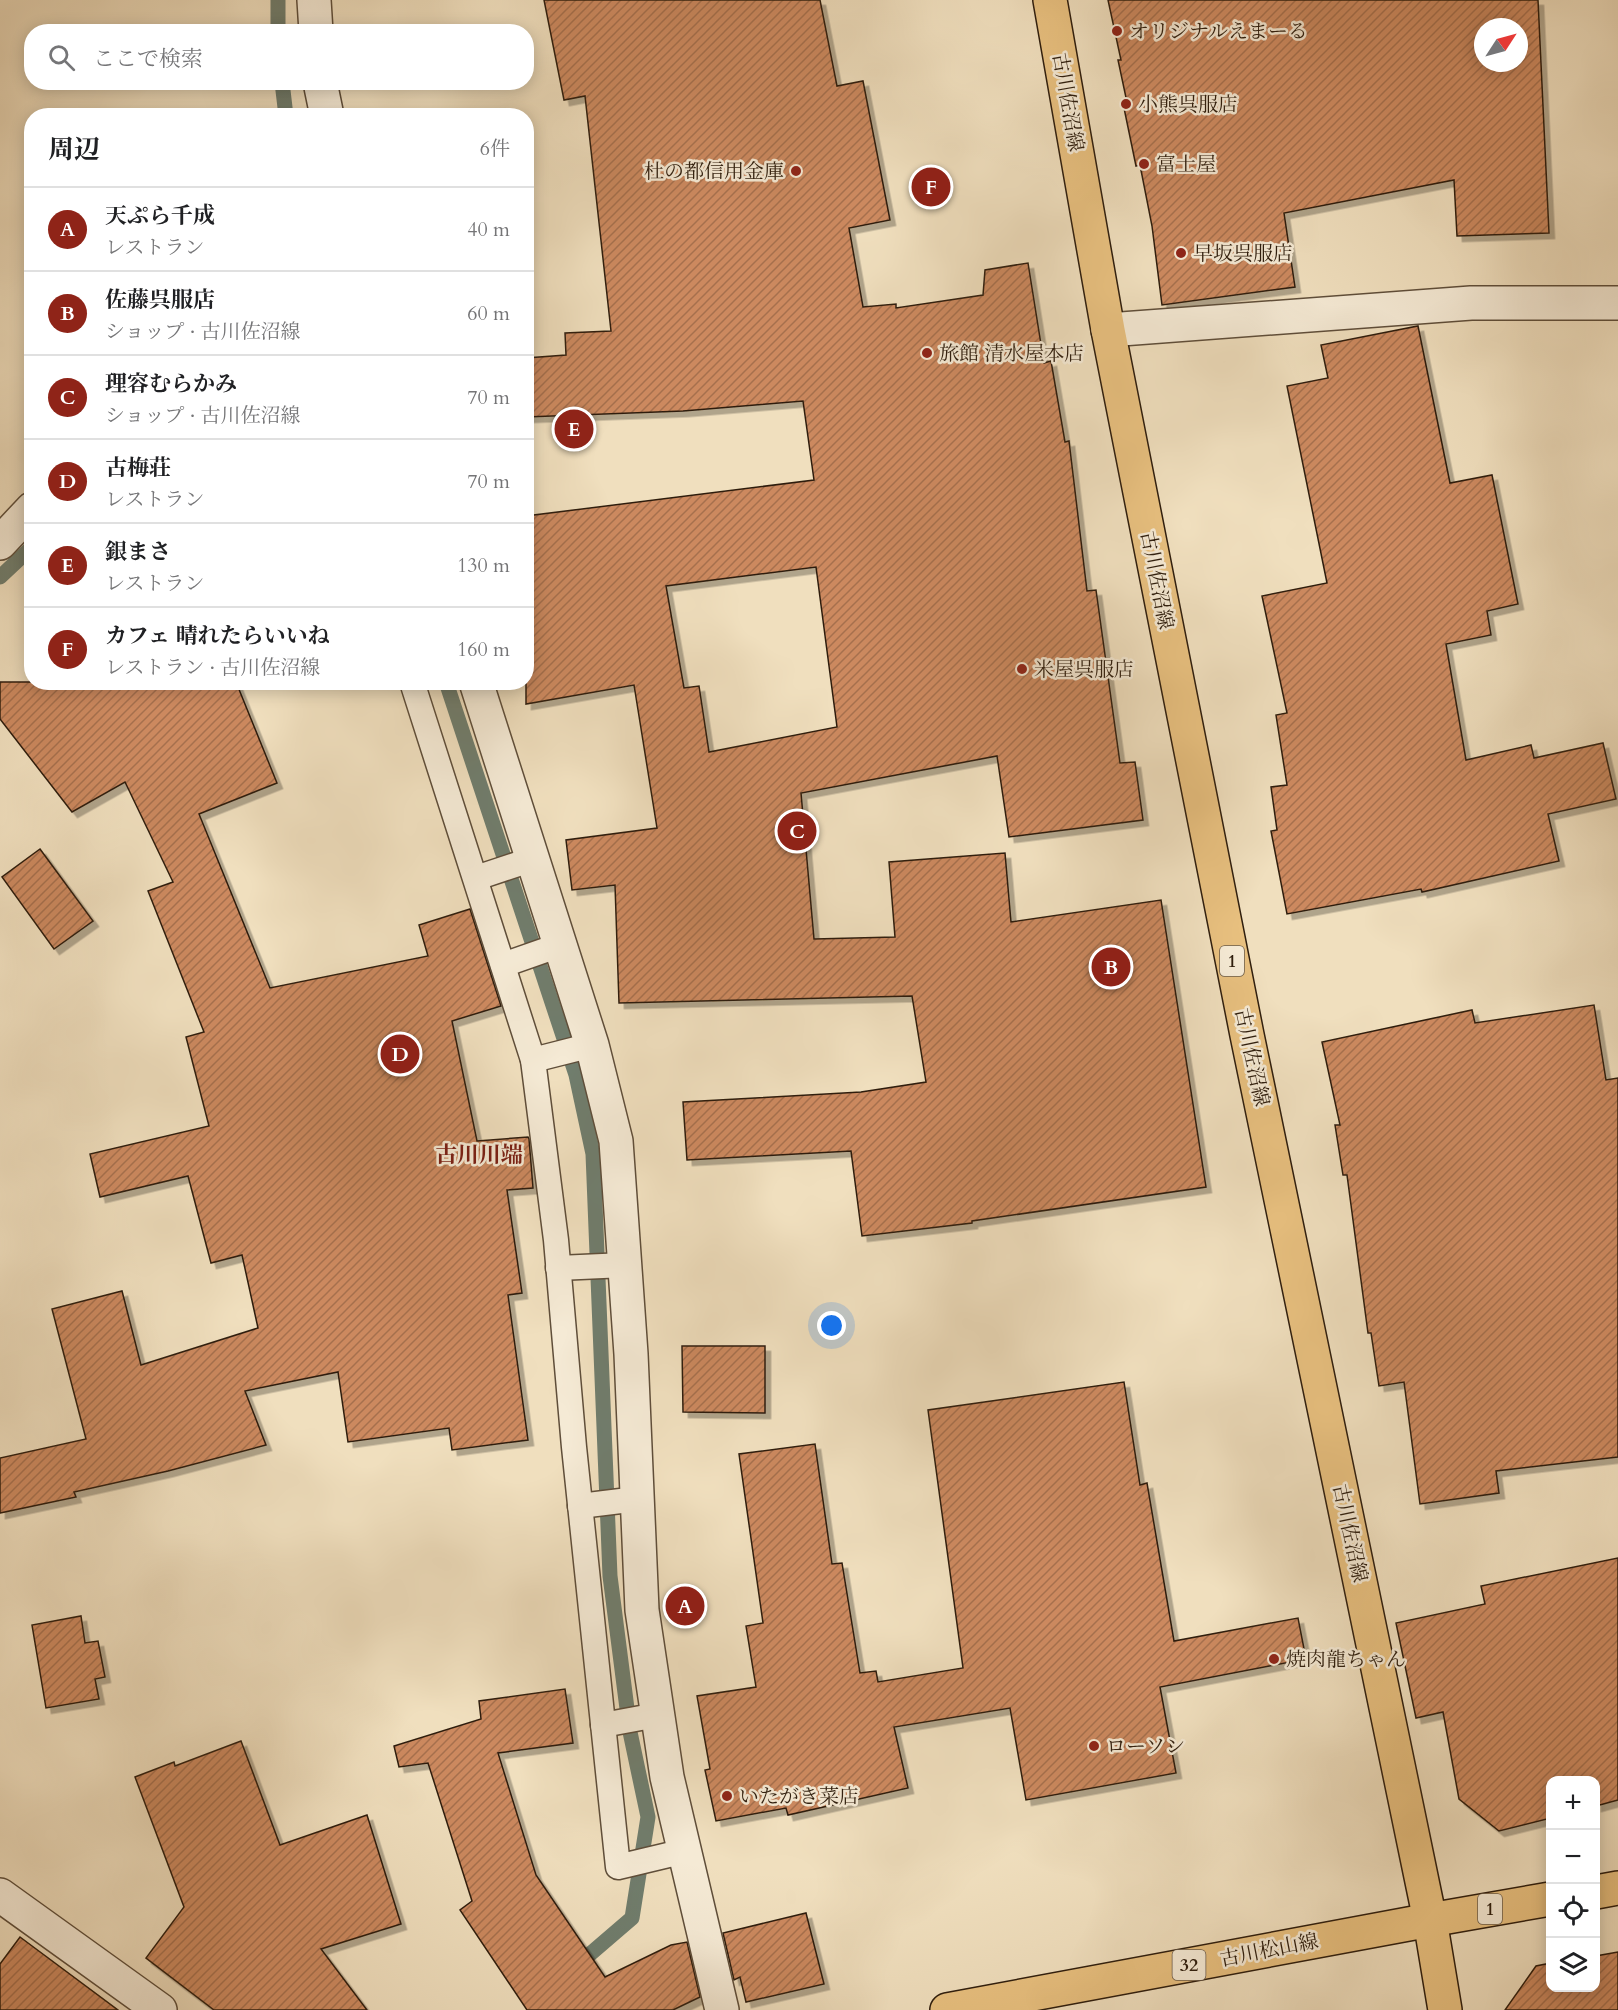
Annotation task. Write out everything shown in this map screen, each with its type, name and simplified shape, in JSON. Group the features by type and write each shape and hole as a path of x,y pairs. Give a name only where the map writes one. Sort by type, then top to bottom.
{"main road":[{"name":"古川佐沼線","path":"1050,0 1108,330 1247,1035 1430,1920"},
{"path":"1600,1891 1618,1888"},
{"name":"1","path":"1430,1920 1546,1900"},
{"name":"古川松山線","path":"947,2010 1430,1920"},
{"path":"1430,1920 1445,2010"}],"street":[{"path":"314,0 316,24"},
{"path":"322,90 325,108"},
{"path":"1108,330 1471,303 1618,303"},
{"path":"0,543 24,518"},
{"path":"479,690 592,1045 616,1141 631,1354 642,1610 667,1777 675,1853 722,2010"},
{"path":"0,1895 160,2010"}],"lane":[{"path":"415,690 534,1060 558,1268 580,1506 618,1867 675,1853"},
{"path":"476,878 533,859"},
{"path":"503,965 560,945"},
{"path":"534,1060 592,1045"},
{"path":"558,1268 625,1265"},
{"path":"580,1506 637,1499"},
{"path":"603,1725 657,1714"}],"building":[{"path":"544,0 820,0 837,86 863,81 890,220 849,228 863,307 896,304 896,308 983,295 985,270 1028,263 1044,363 1051,361 1065,442 1069,441 1087,591 1096,590 1120,763 1135,762 1143,820 1009,837 997,756 801,793 814,939 895,937 889,862 1005,853 1011,922 1161,900 1206,1187 972,1221 972,1223 862,1236 851,1151 687,1160 683,1102 861,1092 926,1082 912,996 619,1003 615,885 572,890 566,840 657,828 634,685 526,704 526,690 534,690 534,515 814,480 803,401 683,411 534,417 534,357 566,355 565,333 611,331 585,96 564,100","holes":["816,567 837,727 709,752 699,686 684,688 666,586"]},
{"path":"1108,0 1538,0 1549,233 1457,236 1454,180 1284,213 1295,287 1162,305 1152,226 1140,165 1136,166 1124,108 1128,107 1118,60 1121,60"},
{"path":"1418,326 1450,483 1492,475 1518,604 1487,611 1491,635 1446,644 1466,760 1531,745 1534,758 1603,743 1616,799 1548,814 1559,861 1422,892 1421,889 1287,914 1271,831 1277,830 1271,787 1287,785 1276,715 1287,713 1262,596 1327,583 1287,386 1328,378 1321,345"},
{"path":"0,682 24,682 24,690 239,690 277,783 199,814 270,988 428,956 419,925 470,909 501,1006 452,1021 477,1141 528,1137 529,1139 533,1188 507,1190 522,1293 508,1295 528,1440 452,1450 449,1428 348,1442 338,1372 245,1391 266,1445 168,1471 74,1492 76,1497 0,1513 0,1458 86,1439 52,1309 122,1291 141,1365 258,1328 242,1255 211,1263 188,1176 100,1197 90,1154 209,1126 186,1037 204,1032 148,891 173,882 125,782 72,812 0,719"},
{"path":"40,849 93,921 54,949 2,877"},
{"path":"1594,1005 1606,1080 1618,1078 1618,1457 1496,1471 1499,1493 1420,1504 1404,1382 1379,1386 1371,1333 1368,1333 1347,1175 1343,1175 1335,1125 1340,1125 1322,1042 1472,1010 1475,1023"},
{"path":"682,1346 765,1346 765,1413 683,1412"},
{"path":"1124,1382 1140,1485 1147,1483 1174,1641 1298,1618 1306,1659 1160,1687 1176,1773 1026,1800 1010,1708 894,1727 908,1788 788,1815 786,1808 716,1821 705,1770 710,1769 697,1696 756,1687 746,1626 763,1623 739,1454 815,1444 832,1564 842,1563 860,1673 876,1671 878,1682 963,1668 928,1410"},
{"path":"1618,1558 1618,1800 1600,1805 1600,1776 1546,1776 1546,1819 1499,1831 1459,1799 1443,1712 1416,1718 1396,1623 1485,1604 1481,1586"},
{"path":"81,1616 85,1643 98,1641 105,1677 95,1679 99,1699 46,1708 32,1625"},
{"path":"565,1689 573,1743 498,1753 536,1875 605,1977 671,1945 687,1942 700,1997 673,2010 527,2010 460,1910 472,1901 428,1763 399,1767 394,1746 481,1719 479,1701"},
{"path":"241,1741 280,1845 367,1815 401,1924 321,1949 367,2010 214,2010 146,1958 184,1907 135,1777 174,1762 175,1766"},
{"path":"806,1913 824,1984 746,2002 740,1977 734,1980 723,1933"},
{"path":"20,1937 118,2010 0,2010 0,1964"},
{"path":"1618,1952 1618,2010 1505,2010 1536,1966 1546,1964 1546,1992 1600,1992 1600,1955"}],"waterway":[{"path":"278,0 278,24"},
{"path":"283,90 285,108"},
{"path":"0,577 24,554"},
{"path":"449,690 576,1075 593,1154 610,1576 630,1732 648,1817 632,1918 575,1967"}],"place":[{"name":"オリジナルえまーる","path":"1117,31"},
{"name":"小熊呉服店","path":"1126,104"},
{"name":"富士屋","path":"1144,164"},
{"name":"杜の都信用金庫","path":"796,171"},
{"name":"カフェ 晴れたらいいね","path":"931,187"},
{"name":"早坂呉服店","path":"1181,253"},
{"name":"旅館 清水屋本店","path":"927,353"},
{"name":"銀まさ","path":"574,429"},
{"name":"米屋呉服店","path":"1022,669"},
{"name":"理容むらかみ","path":"797,831"},
{"name":"佐藤呉服店","path":"1111,967"},
{"name":"古梅荘","path":"400,1054"},
{"name":"天ぷら千成","path":"685,1606"},
{"name":"焼肉龍ちゃん","path":"1274,1659"},
{"name":"ローソン","path":"1094,1746"},
{"name":"いたがき菜店","path":"727,1796"}],"district":[{"name":"古川川端","path":"479,1155"}]}
